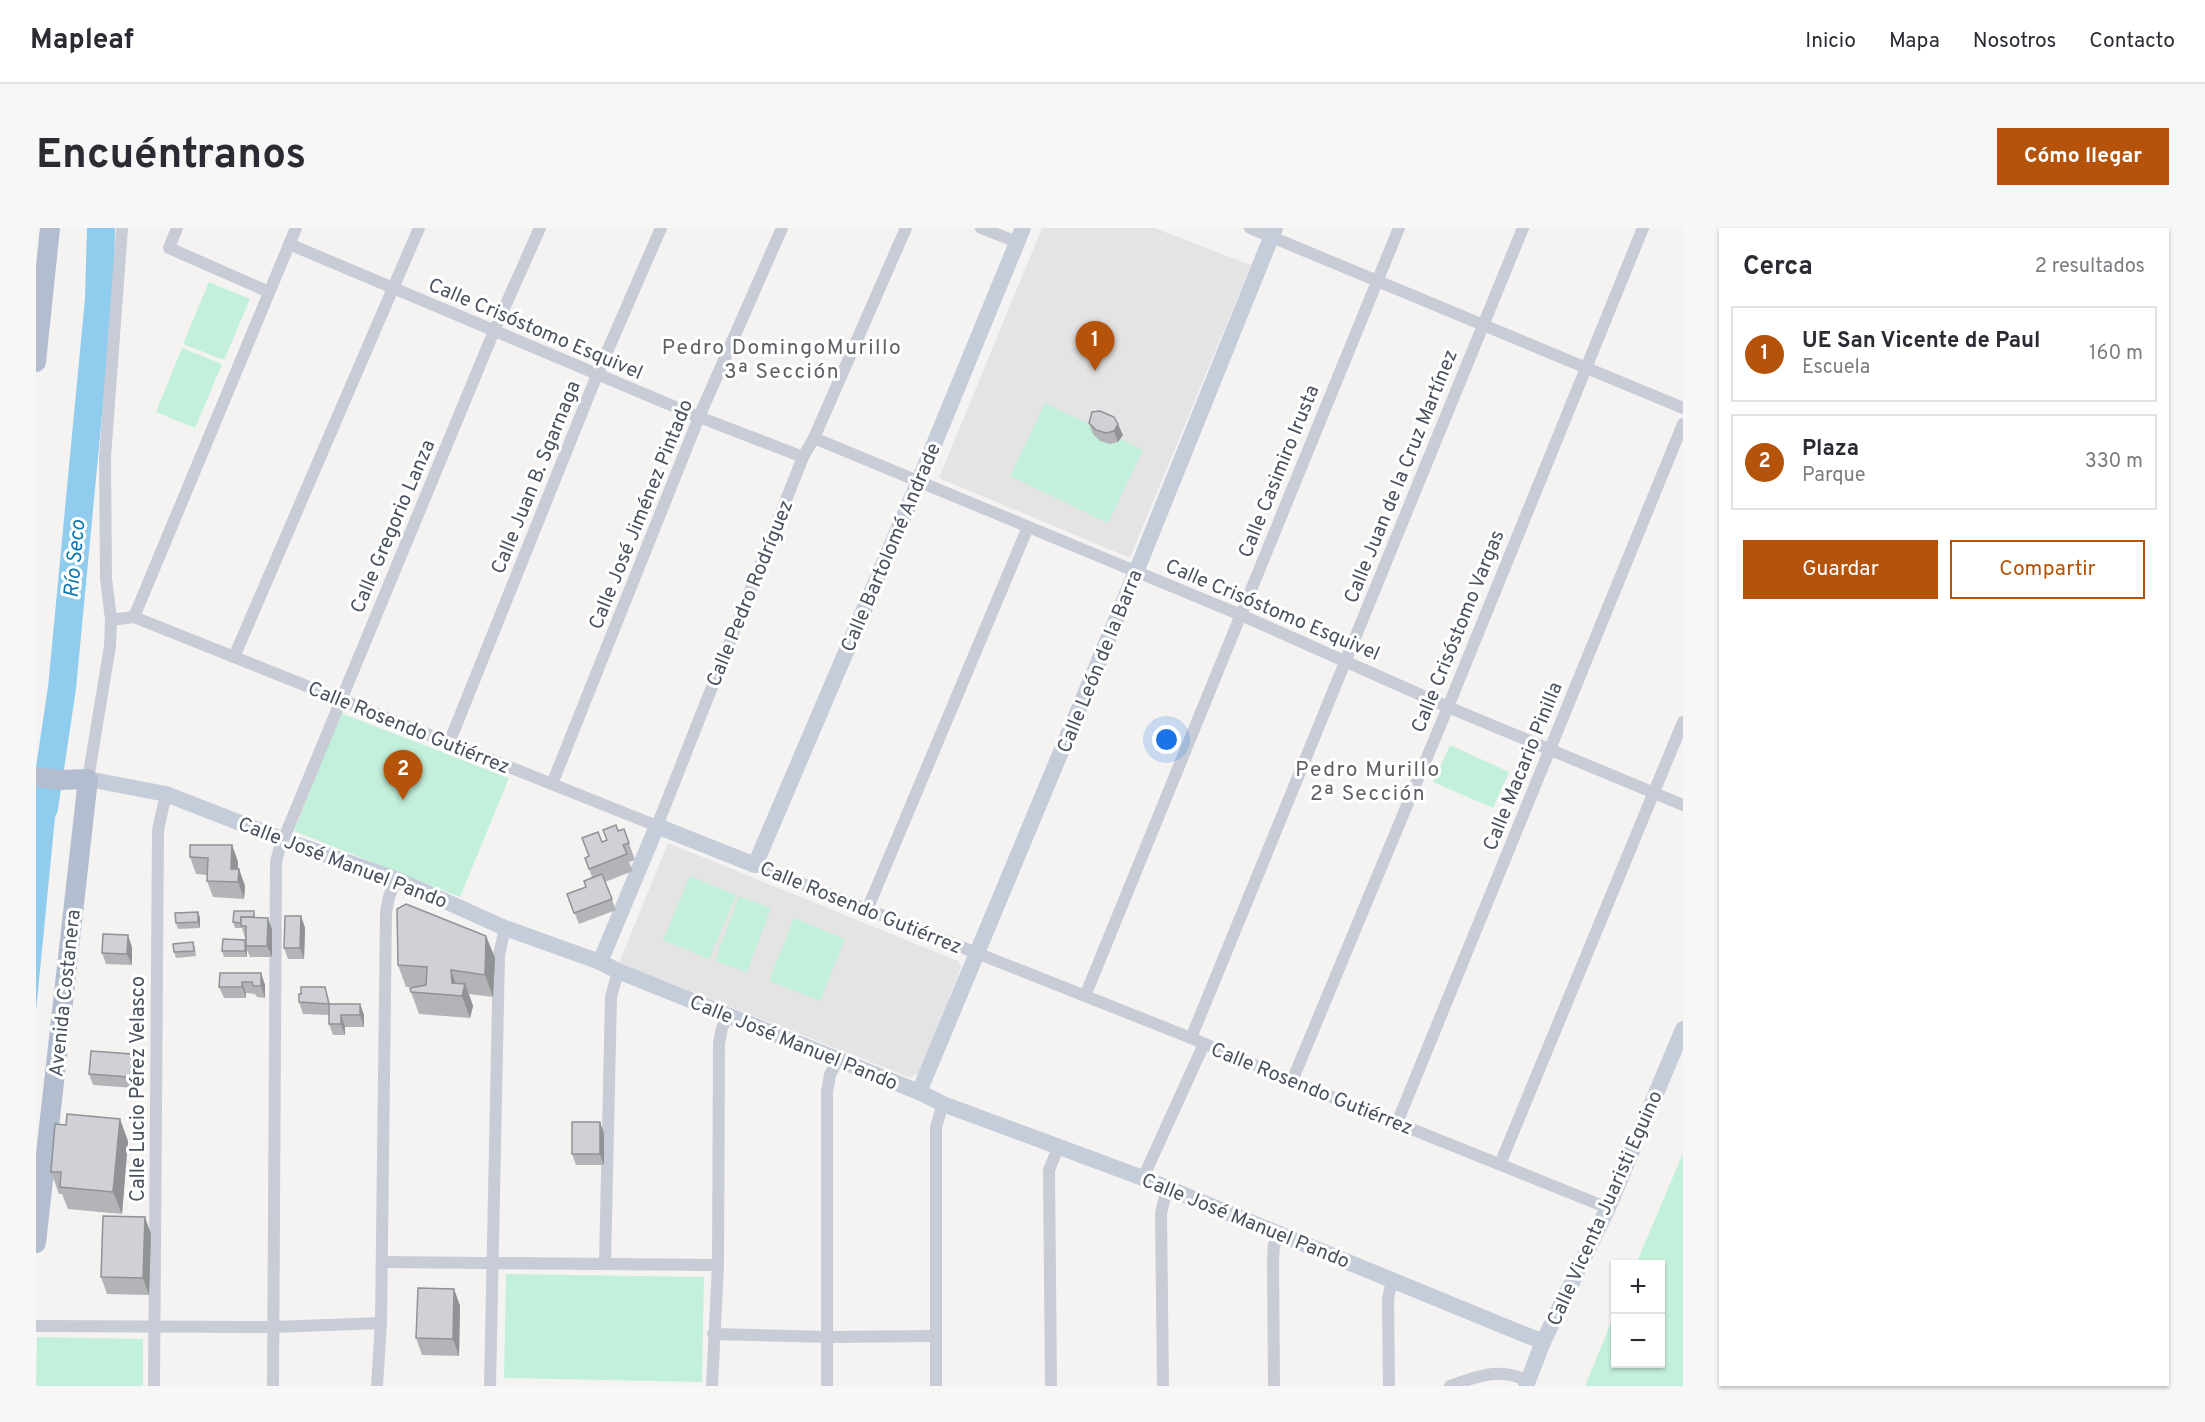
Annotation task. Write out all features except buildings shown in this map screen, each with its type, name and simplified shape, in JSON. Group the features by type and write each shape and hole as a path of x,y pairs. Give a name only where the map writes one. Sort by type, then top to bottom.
{"main road":[{"path":"37,352 50,228"},
{"name":"Calle José Manuel Pando","path":"36,777 61,780 88,778"},
{"name":"Avenida Costanera","path":"36,1243 88,778"}],"street":[{"path":"88,778 110,646 111,620 106,578 105,457 122,228"},
{"path":"177,228 169,248 269,292"},
{"path":"134,617 296,228"},
{"path":"234,657 418,228"},
{"name":"Calle Gregorio Lanza","path":"273,1386 276,862 494,332 540,228"},
{"name":"Calle Juan B. Sgarnaga","path":"450,743 597,375 662,228"},
{"name":"Calle José Jiménez Pintado","path":"552,784 699,417 782,228"},
{"name":"Calle Pedro Rodríguez","path":"600,962 657,826 803,458 814,438 906,228"},
{"path":"981,228 1020,235"},
{"path":"1250,228 1273,233 1377,280 1683,408"},
{"name":"Calle Casimiro Irusta","path":"1085,996 1399,228"},
{"name":"Calle Juan de la Cruz Martínez","path":"1191,1038 1523,228"},
{"name":"Calle Crisóstomo Vargas","path":"1292,1081 1448,707 1643,228"},
{"name":"Calle León de la Barra","path":"920,1092 1136,572 1273,233"},
{"name":"Calle Bartolomé Andrade","path":"755,865 1020,235"},
{"name":"Calle Crisóstomo Esquivel","path":"289,244 597,375 803,458"},
{"name":"Calle Macario Pinilla","path":"1397,1123 1683,424"},
{"name":"Calle Crisóstomo Esquivel","path":"814,438 1240,615 1448,707 1683,805"},
{"path":"867,910 1028,527"},
{"name":"Calle Rosendo Gutiérrez","path":"111,620 134,617 1191,1038 1608,1208"},
{"path":"1500,1164 1683,722"},
{"name":"Calle José Manuel Pando","path":"88,778 166,794 284,840 396,879 506,928 600,962 728,1016 920,1092 943,1104 1143,1178 1543,1342"},
{"name":"Calle Lucio Pérez Velasco","path":"154,1386 158,830 166,794"},
{"path":"377,1386 381,1323 386,912 396,879"},
{"path":"490,1386 499,955 506,928"},
{"path":"605,1264 611,997 618,971"},
{"path":"712,1386 718,1265 719,1043 722,1028 728,1016"},
{"name":"Calle Vicenta Juaristi Eguino","path":"1527,1384 1543,1342 1608,1208 1683,1029"},
{"path":"1143,1178 1204,1044"},
{"path":"827,1386 827,1092 830,1076 838,1059"},
{"path":"936,1386 934,1336 936,1127 943,1104"},
{"path":"1051,1386 1049,1170 1058,1148"},
{"path":"1163,1386 1161,1213 1167,1188"},
{"path":"1274,1386 1273,1260 1274,1245 1280,1233"},
{"path":"382,1262 718,1265"},
{"path":"1389,1386 1388,1299 1392,1280"},
{"path":"36,1326 274,1327 381,1323"},
{"path":"713,1334 827,1337 934,1336"},
{"path":"1450,1386 1491,1374 1506,1373 1527,1384"}],"shaded area":[{"path":"1042,228 1154,228 1251,265 1130,558 939,478"},
{"path":"668,843 958,961 961,967 922,1070 911,1078 619,963"}],"green space":[{"path":"209,282 250,299 224,360 183,344"},
{"path":"182,348 222,364 195,428 156,412"},
{"path":"1045,403 1143,450 1108,523 1010,476"},
{"path":"341,713 509,778 460,897 294,831"},
{"path":"1450,745 1509,772 1493,808 1433,782"},
{"path":"690,876 736,895 709,959 663,940"},
{"path":"739,896 771,908 747,972 715,961"},
{"path":"794,918 845,939 820,1001 769,981"},
{"path":"1683,1153 1683,1386 1585,1386 1611,1323 1611,1368 1665,1368 1665,1260 1638,1260"},
{"path":"506,1274 704,1277 702,1382 504,1378"},
{"path":"37,1337 143,1339 143,1386 36,1386"}],"water":[{"path":"36,786 58,787 36,1011"}],"waterway":[{"name":"Río Seco","path":"44,808 62,688 99,299 101,228"}],"place":[{"name":"UE San Vicente de Paul","path":"1095,371"},
{"name":"Plaza","path":"403,800"}],"district":[{"name":"Pedro DomingoMurillo 3ª Sección","path":"782,359"},
{"name":"Pedro Murillo 2ª Sección","path":"1368,781"}]}
